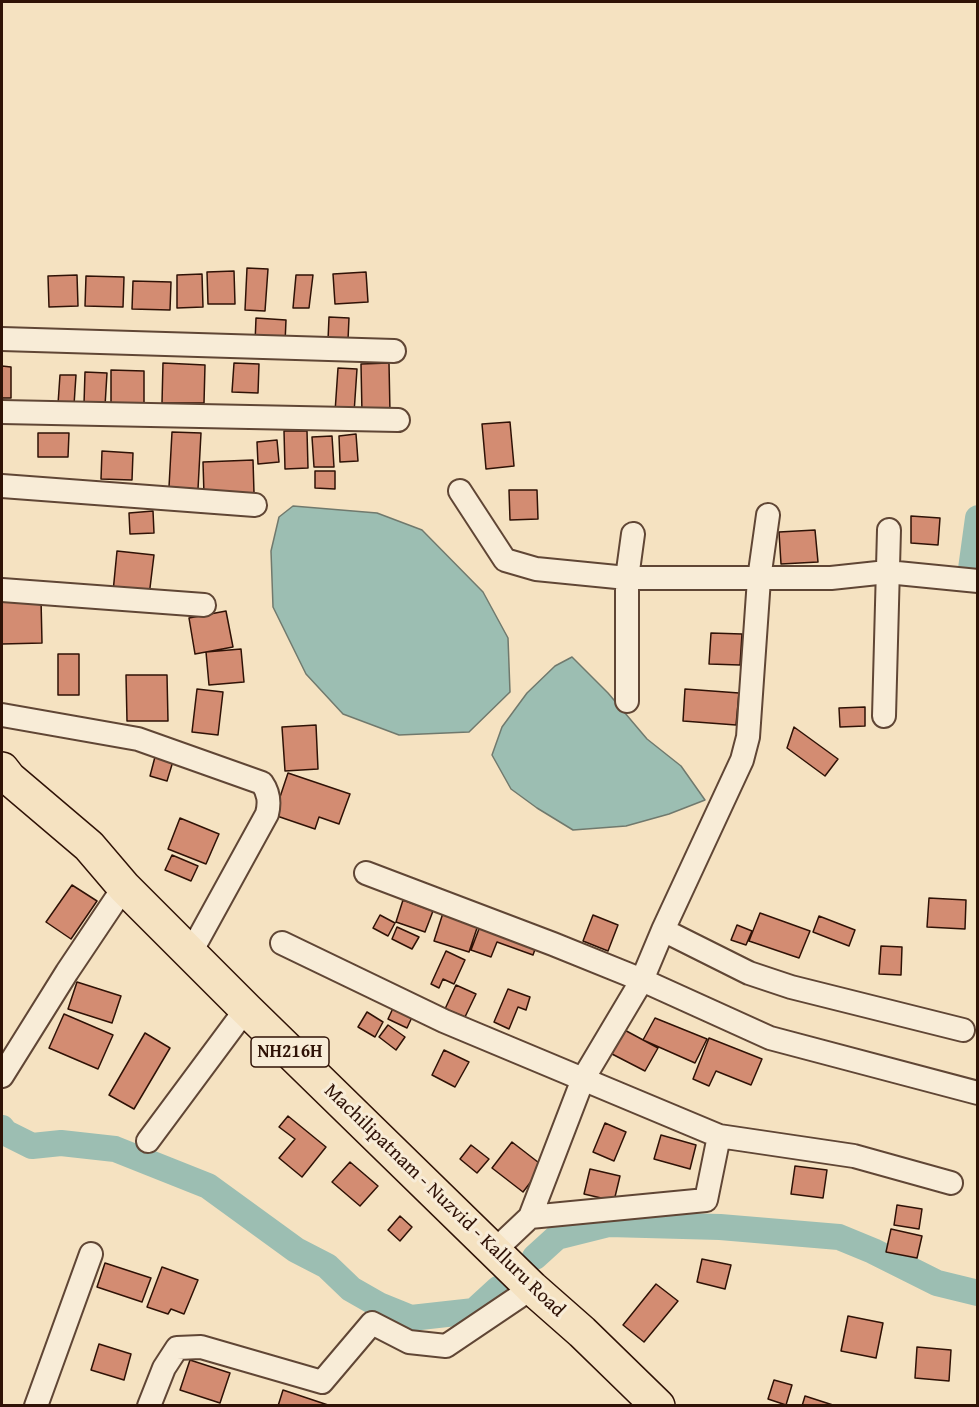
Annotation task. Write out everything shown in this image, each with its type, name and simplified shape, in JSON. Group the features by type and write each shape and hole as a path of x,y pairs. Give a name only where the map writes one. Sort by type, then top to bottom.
{"highway":[{"name":"Machilipatnam - Nuzvid - Kalluru Road","path":"4,779 89,846 124,887 190,954 532,1288 582,1332 658,1406"}],"street":[{"path":"2,339 394,351"},
{"path":"2,412 398,420"},
{"path":"2,486 255,505"},
{"path":"460,491 505,560 536,569 627,578 831,578 887,572 978,581"},
{"path":"494,1251 530,1217 583,1079 642,981 663,930 742,760 748,737 759,579 768,515"},
{"path":"884,716 890,530"},
{"path":"627,701 627,578 633,534"},
{"path":"2,590 204,605"},
{"path":"2,715 138,740 262,783 269,799 267,814 190,954"},
{"path":"366,873 553,944 770,1038 978,1093"},
{"path":"2,1076 124,887"},
{"path":"663,930 749,973 791,987 963,1030"},
{"path":"282,943 444,1021 719,1136 854,1156 951,1183"},
{"path":"148,1142 246,1009"},
{"path":"530,1217 706,1200 719,1136"},
{"path":"36,1406 91,1254"},
{"path":"149,1406 164,1368 177,1347 201,1347 322,1382 372,1323 409,1342 446,1346 532,1288"}],"water":[{"path":"293,506 377,513 422,530 483,592 508,638 510,692 469,732 399,735 343,714 306,674 273,607 271,551 279,517"},
{"path":"572,657 608,693 647,739 681,766 705,800 669,814 626,826 573,830 511,789 492,755 502,727 527,693 555,666"}],"building":[{"path":"247,268 268,269 265,311 245,310"},
{"path":"234,271 235,304 208,304 207,272"},
{"path":"366,272 368,302 335,304 333,274"},
{"path":"202,274 203,307 177,308 177,275"},
{"path":"77,275 78,306 49,307 48,276"},
{"path":"296,275 313,275 309,308 293,308"},
{"path":"86,276 124,277 123,307 85,306"},
{"path":"133,281 171,282 170,310 132,309"},
{"path":"329,317 349,318 348,340 328,340"},
{"path":"256,318 286,320 285,343 255,343"},
{"path":"163,363 205,365 204,403 162,403"},
{"path":"234,363 259,364 258,393 232,392"},
{"path":"389,363 390,413 362,414 361,364"},
{"path":"2,366 11,367 11,398 2,398"},
{"path":"338,368 357,369 354,413 335,412"},
{"path":"111,370 144,371 144,405 111,405"},
{"path":"85,372 107,373 105,406 84,404"},
{"path":"60,375 76,375 74,405 58,404"},
{"path":"510,422 514,466 486,469 482,424"},
{"path":"284,431 307,431 308,468 285,469"},
{"path":"172,432 201,433 198,489 169,487"},
{"path":"38,433 69,433 68,457 38,457"},
{"path":"356,434 358,461 340,462 339,436"},
{"path":"332,436 334,467 314,467 312,437"},
{"path":"277,440 279,462 258,464 257,442"},
{"path":"102,451 133,453 132,480 101,479"},
{"path":"253,460 254,493 204,495 203,462"},
{"path":"315,471 335,471 335,489 315,488"},
{"path":"509,490 537,490 538,519 510,520"},
{"path":"153,511 154,533 130,534 129,513"},
{"path":"911,516 940,518 938,545 911,543"},
{"path":"815,530 818,562 781,564 779,532"},
{"path":"117,551 154,555 149,596 113,592"},
{"path":"41,599 42,643 2,644 2,600"},
{"path":"226,611 233,647 195,654 189,618"},
{"path":"711,633 742,634 740,665 709,664"},
{"path":"241,649 244,682 209,685 206,652"},
{"path":"58,654 79,654 79,695 58,695"},
{"path":"126,675 167,675 168,721 127,721"},
{"path":"197,689 223,692 218,735 192,732"},
{"path":"685,689 739,693 736,725 683,721"},
{"path":"865,707 865,726 840,727 839,708"},
{"path":"316,725 318,769 285,771 282,727"},
{"path":"794,727 838,759 825,776 787,748"},
{"path":"156,753 174,758 167,781 150,776"},
{"path":"288,773 350,794 339,824 319,817 315,829 274,815"},
{"path":"180,818 219,834 206,864 168,849"},
{"path":"172,855 198,866 191,881 165,870"},
{"path":"72,885 97,901 71,939 46,922"},
{"path":"929,898 966,900 965,929 927,927"},
{"path":"403,900 433,911 425,932 396,922"},
{"path":"443,913 478,925 469,952 434,941"},
{"path":"760,913 810,931 799,958 749,941"},
{"path":"380,915 395,923 388,936 373,928"},
{"path":"593,915 618,925 608,951 583,941"},
{"path":"819,916 855,930 849,946 813,932"},
{"path":"482,921 538,941 533,955 497,942 491,957 471,950"},
{"path":"737,925 752,931 746,945 731,940"},
{"path":"397,927 419,937 412,949 392,939"},
{"path":"881,946 902,947 901,975 879,974"},
{"path":"446,951 465,960 454,984 443,979 439,988 431,984"},
{"path":"77,982 121,996 112,1023 68,1009"},
{"path":"456,985 476,994 465,1017 445,1009"},
{"path":"508,989 530,997 526,1010 518,1007 509,1029 494,1022"},
{"path":"394,1006 413,1015 407,1028 388,1019"},
{"path":"367,1012 383,1022 375,1037 358,1027"},
{"path":"64,1014 113,1035 98,1069 49,1048"},
{"path":"655,1018 707,1039 695,1063 643,1040"},
{"path":"388,1025 405,1037 396,1050 379,1037"},
{"path":"619,1027 658,1048 645,1071 612,1054 618,1041"},
{"path":"145,1033 170,1048 134,1109 109,1095"},
{"path":"709,1038 762,1059 751,1085 716,1071 709,1086 693,1079"},
{"path":"444,1050 469,1062 455,1087 432,1075"},
{"path":"288,1116 326,1147 302,1177 279,1158 295,1139 279,1127"},
{"path":"605,1123 626,1132 614,1161 593,1152"},
{"path":"661,1135 696,1145 690,1169 654,1159"},
{"path":"512,1142 543,1166 523,1192 492,1168"},
{"path":"471,1145 489,1159 477,1173 460,1159"},
{"path":"350,1162 378,1186 360,1206 332,1182"},
{"path":"795,1166 827,1170 823,1198 791,1194"},
{"path":"590,1169 620,1176 614,1201 584,1194"},
{"path":"897,1205 922,1209 919,1229 894,1225"},
{"path":"400,1216 412,1227 400,1241 388,1230"},
{"path":"891,1229 922,1236 917,1258 886,1252"},
{"path":"702,1259 731,1265 725,1289 697,1282"},
{"path":"105,1263 151,1278 142,1302 97,1287"},
{"path":"162,1267 198,1280 184,1314 171,1309 168,1314 147,1307"},
{"path":"656,1284 678,1301 644,1342 623,1325"},
{"path":"848,1316 883,1323 876,1358 841,1351"},
{"path":"99,1344 131,1354 124,1380 91,1370"},
{"path":"917,1347 951,1350 949,1381 915,1378"},
{"path":"190,1360 230,1373 220,1403 180,1390"},
{"path":"774,1380 792,1385 786,1405 768,1399"},
{"path":"283,1390 331,1406 278,1406"},
{"path":"805,1396 836,1406 802,1406"}],"waterway":[{"path":"971,569 978,518"},
{"path":"2,1128 6,1133 32,1146 61,1143 115,1149 208,1186 296,1250 327,1266 351,1289 379,1305 411,1318 474,1311 498,1289"},
{"path":"535,1257 557,1237 609,1224 720,1227 839,1237 937,1283 978,1293"}]}
